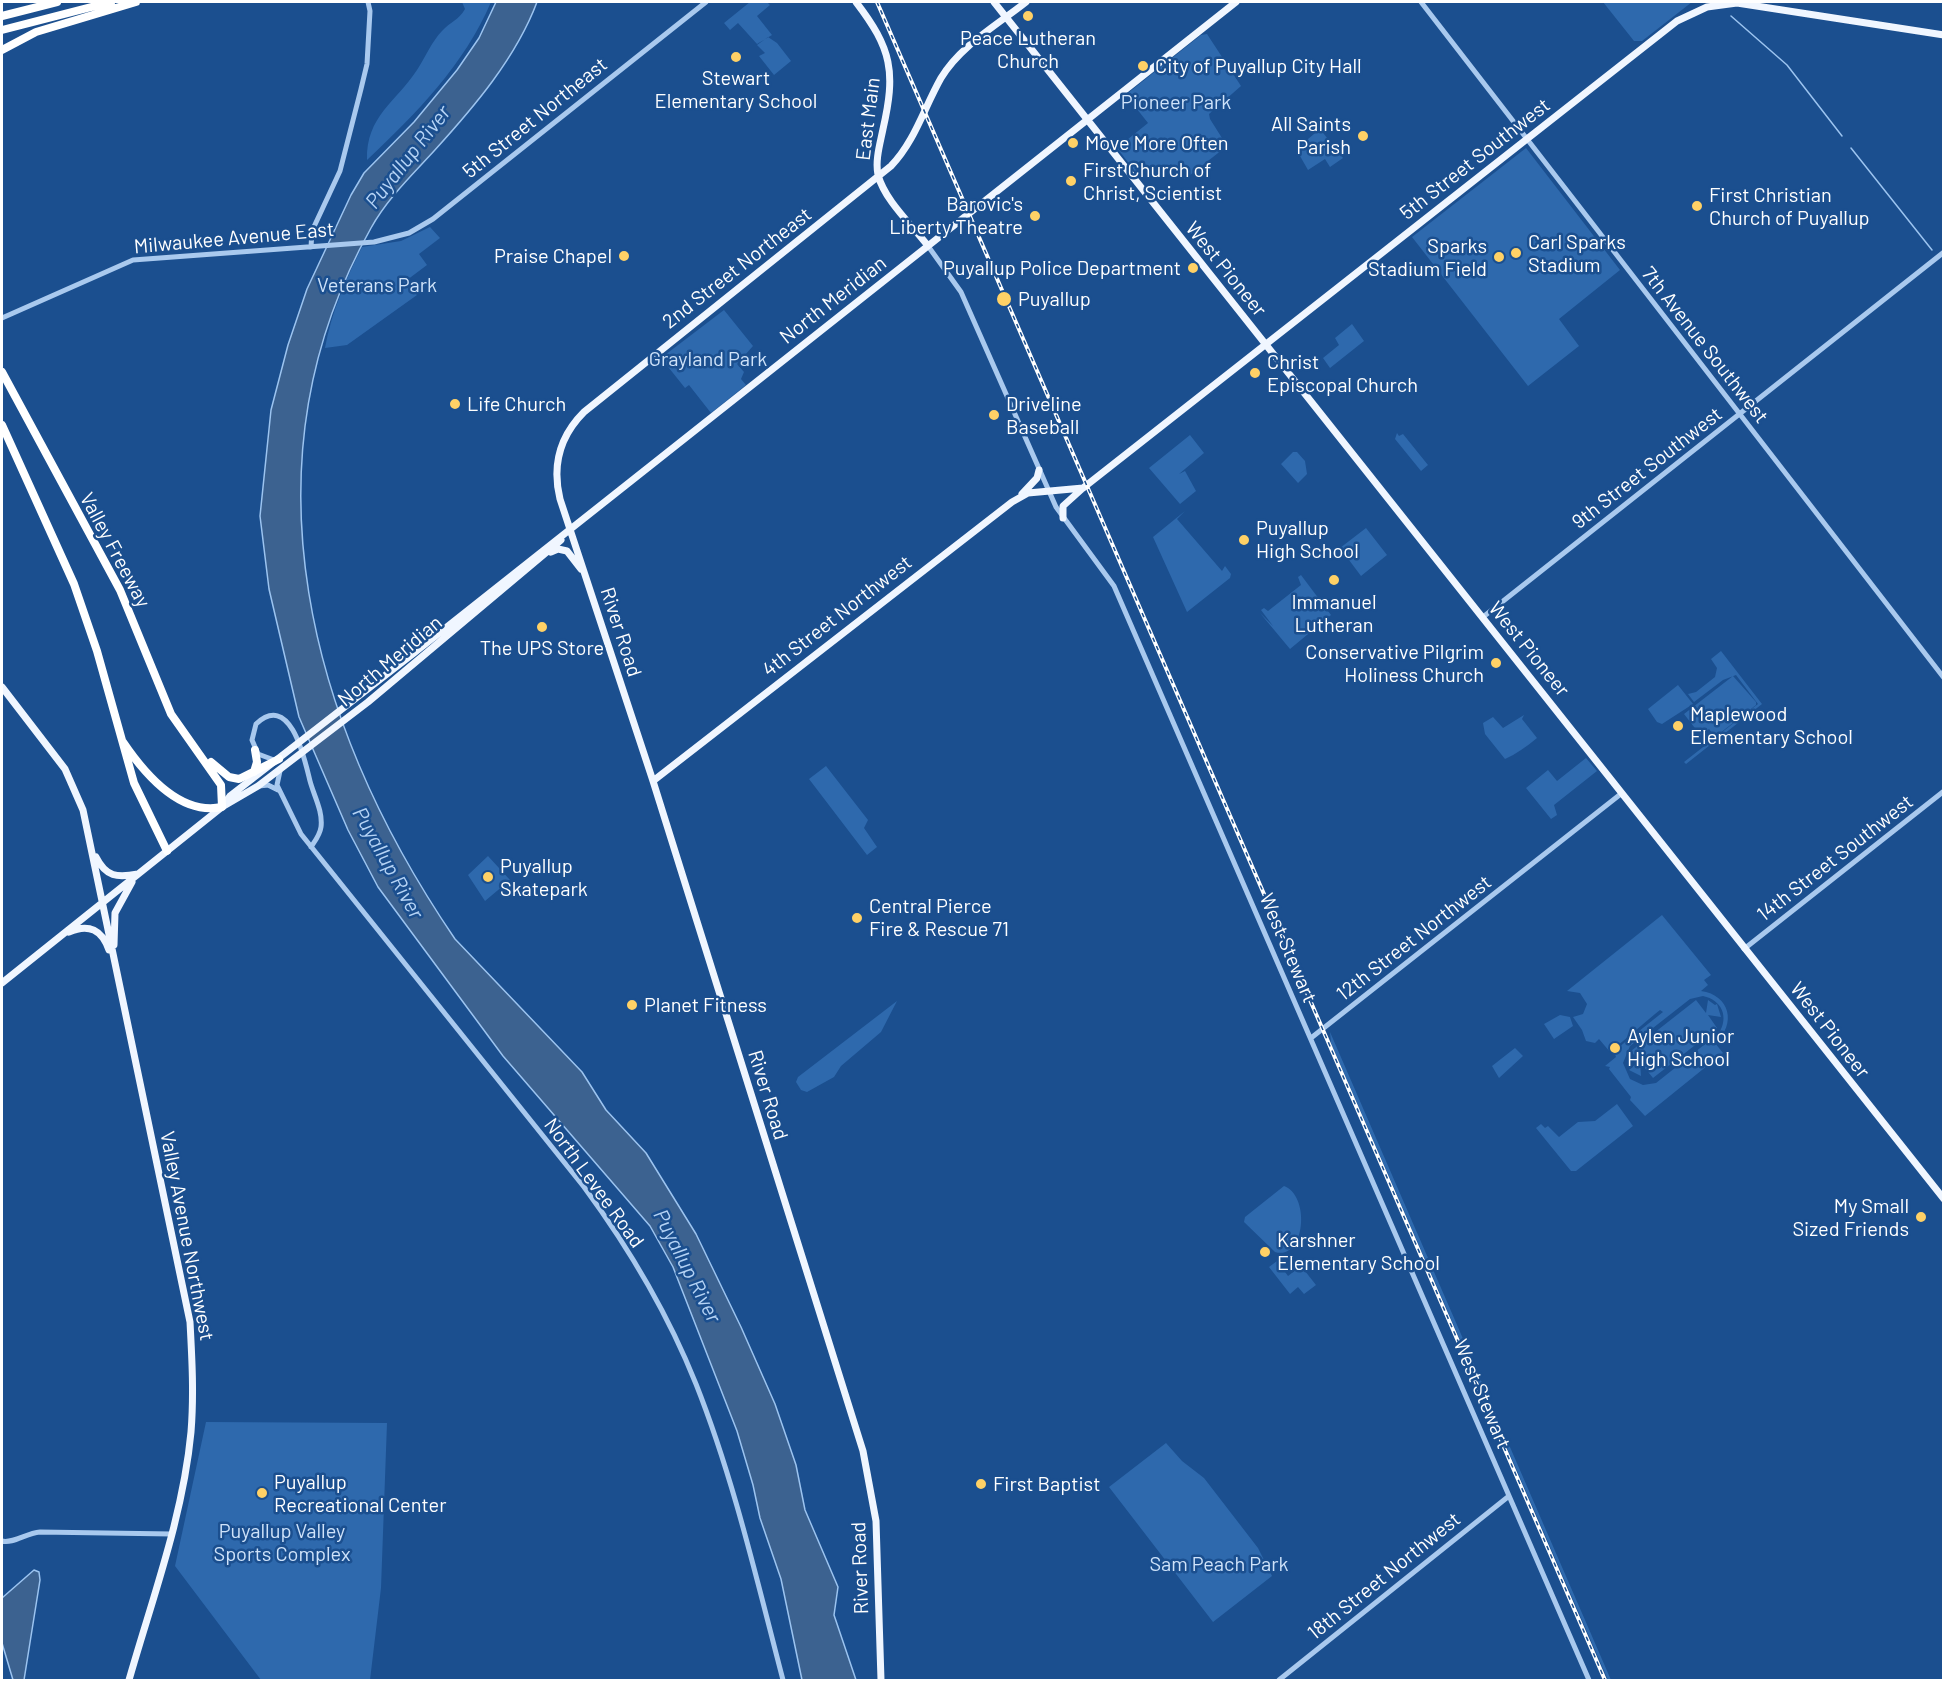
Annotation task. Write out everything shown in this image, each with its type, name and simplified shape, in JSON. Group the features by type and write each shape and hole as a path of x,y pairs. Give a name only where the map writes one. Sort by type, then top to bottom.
{"highway":[{"path":"2,16 57,2"},
{"path":"2,30 111,2"},
{"path":"2,50 36,32 136,2"},
{"name":"Valley Freeway","path":"2,370 120,590 163,696 179,728 194,746"},
{"path":"2,425 74,584 134,783 167,852"},
{"path":"123,742 139,765 170,792 198,806 222,807 221,785 194,746"},
{"path":"194,746 229,777 239,779 283,762"},
{"path":"253,773 257,762 255,750"}],"main road":[{"name":"East Main","path":"856,2 878,36 892,77 891,97 878,154 879,177"},
{"name":"West Pioneer","path":"994,2 1944,1199"},
{"name":"2nd Street Northeast","path":"571,529 557,486 557,461 566,435 578,418 879,177 907,147 932,98 957,57 1026,2"},
{"name":"North Meridian","path":"222,807 235,802 258,786 382,678 1236,2"},
{"name":"5th Street Southwest","path":"1063,518 1063,506 1083,488 1677,21 1707,7 1737,3 1944,35"},
{"path":"879,177 890,197 928,246"},
{"path":"1012,501 1035,481 1039,470"},
{"name":"4th Street Northwest","path":"653,782 1012,501 1028,494 1083,488"},
{"path":"561,503 574,521 589,515"},
{"name":"North Meridian","path":"2,982 167,852 222,807 230,796 283,762 381,691 539,560 571,529"},
{"name":"River Road","path":"571,529 863,1451 876,1521 881,1680"},
{"path":"539,560 558,549 564,550 576,561 589,583"},
{"name":"Valley Avenue Northwest","path":"2,687 72,781 83,810 190,1322 193,1386 191,1432 172,1534 129,1680"},
{"path":"92,849 102,868 110,875 120,877 138,874"},
{"path":"114,962 115,913 122,897 138,874"},
{"path":"59,937 84,927 99,933 107,946 118,978"}],"street":[{"path":"314,247 312,231 345,155 365,75 370,10 368,2"},
{"name":"5th Street Northeast","path":"374,242 409,233 433,219 706,2"},
{"name":"7th Avenue Southwest","path":"1421,2 1944,678"},
{"name":"Milwaukee Avenue East","path":"2,318 133,260 374,242"},
{"name":"West Stewart","path":"928,246 961,292 1048,492 1063,518 1114,586 1589,1680"},
{"name":"9th Street Southwest","path":"1483,617 1944,252"},
{"path":"283,796 276,780 283,762 265,758 255,750 252,740 253,730 267,717 284,720 300,741 321,816 321,830 311,847"},
{"path":"258,786 272,786 283,796"},
{"name":"14th Street Southwest","path":"1744,948 1944,791"},
{"name":"12th Street Northwest","path":"1311,1038 1623,793"},
{"name":"North Levee Road","path":"283,796 296,825 311,847 584,1187 636,1266 674,1335 706,1410 755,1570 783,1680"},
{"name":"18th Street Northwest","path":"1279,1680 1509,1496"},
{"path":"3,1542 11,1542 30,1532 172,1534"}],"green space":[{"path":"462,2 491,2 467,47 438,87 367,160 371,132 377,121 417,70 438,35 463,13 465,9"},
{"path":"750,2 767,2 770,5 757,16 772,35 757,44 738,23 730,30 724,23"},
{"path":"1603,2 1692,2 1642,41 1634,41"},
{"name":"Pioneer Park","path":"1207,34 1241,86 1209,114 1227,146 1185,179 1171,164 1162,170 1155,168 1141,179 1117,148 1148,123 1129,99 1128,93 1201,35"},
{"path":"768,37 777,43 791,61 774,75 759,56 765,53 757,45"},
{"path":"1320,129 1343,158 1330,167 1325,159 1308,170 1296,149"},
{"name":"Carl Sparks Stadium","path":"1526,148 1620,270 1559,319 1579,346 1528,386 1412,237"},
{"name":"Veterans Park","path":"430,227 440,238 419,254 427,265 407,280 417,295 347,345 325,348 340,296 362,247 401,241"},
{"name":"Grayland Park","path":"724,310 753,346 737,364 744,372 741,379 746,385 711,413 689,385 685,388 661,358"},
{"path":"1352,324 1364,341 1330,368 1323,358 1339,345 1335,338"},
{"path":"1397,433 1399,436 1403,434 1428,465 1421,471 1395,439"},
{"path":"1190,435 1204,453 1179,474 1185,471 1196,491 1180,504 1149,468"},
{"path":"1293,452 1297,452 1305,461 1307,474 1298,483 1281,464"},
{"path":"1185,511 1177,519 1222,571 1225,566 1231,574 1230,578 1187,612 1153,537"},
{"path":"1366,528 1387,555 1361,576 1340,548"},
{"path":"1301,575 1331,615 1290,649 1260,613 1273,626 1261,610 1264,608 1268,611 1301,585 1298,577"},
{"path":"1721,651 1762,704 1686,764 1684,762 1758,704 1736,675 1723,680 1694,702 1688,694 1696,692 1715,677 1717,668 1711,659"},
{"path":"1733,676 1756,702 1756,705 1715,737 1709,729 1701,736 1684,714"},
{"path":"1678,685 1693,704 1662,724 1657,722 1648,709"},
{"path":"1524,715 1522,719 1537,738 1505,759 1485,734 1483,723 1493,717 1503,728"},
{"path":"1586,758 1597,771 1554,805 1557,815 1551,819 1526,788 1548,770 1557,781"},
{"path":"826,766 868,820 864,828 877,847 867,855 809,779"},
{"name":"Puyallup Skatepark","path":"488,856 510,880 485,901 468,875"},
{"path":"1662,915 1711,975 1704,980 1708,985 1701,991 1719,998 1724,1004 1728,1019 1722,1035 1715,1043 1723,1053 1645,1116 1630,1100 1631,1097 1609,1069 1610,1067 1605,1066 1616,1057 1614,1051 1663,1012 1660,1010 1610,1052 1599,1039 1595,1043 1586,1041 1573,1017 1583,1014 1587,1004 1580,993 1567,991","holes":["1703,996 1710,998 1722,1010 1723,1021 1719,1033 1656,1083 1643,1085 1630,1079 1623,1063 1630,1046 1690,999"]},
{"path":"1696,1000 1706,1013 1708,1000 1717,1004 1721,1017 1708,1015 1717,1028 1653,1078 1640,1062 1641,1076 1629,1070 1639,1061 1631,1051"},
{"path":"897,1001 881,1032 841,1066 834,1077 807,1092 801,1090 796,1082 798,1077"},
{"path":"1560,1015 1570,1017 1573,1026 1554,1039 1544,1024"},
{"path":"1330,1032 1611,1680 1608,1680 1331,1043"},
{"path":"1515,1048 1523,1056 1499,1078 1492,1066"},
{"path":"1617,1104 1633,1126 1576,1171 1571,1171 1536,1128 1541,1124 1545,1128 1548,1126 1559,1137 1578,1122 1595,1121"},
{"path":"1284,1186 1293,1192 1298,1202 1301,1226 1293,1247 1285,1252 1275,1252 1244,1222 1245,1217"},
{"path":"1277,1261 1288,1276 1301,1266 1316,1285 1304,1294 1298,1287 1290,1294 1269,1267"},
{"name":"Puyallup Valley Sports Complex","path":"206,1422 387,1423 381,1588 370,1680 261,1680 175,1566"},
{"name":"Sam Peach Park","path":"1166,1443 1182,1461 1204,1478 1258,1548 1272,1576 1213,1622 1109,1487"}],"water":[{"name":"Puyallup River","path":"496,2 537,2 518,43 493,81 377,217 330,318 308,409 301,501 309,592 330,683 362,771 404,857 455,939 582,1072 606,1110 646,1153 696,1234 775,1404 796,1465 805,1510 838,1587 834,1615 856,1680 802,1680 781,1579 760,1518 737,1431 673,1267 650,1226 503,1056 378,887 348,830 299,717 269,589 260,516 271,410 288,345 307,289 351,195 364,173 414,122 457,70 479,38"},
{"path":"34,1570 39,1572 40,1580 24,1680 13,1680 2,1643 2,1598"}],"waterway":[{"path":"1731,16 1787,65 1842,136"},
{"path":"1851,148 1932,250"}],"railway":[{"path":"877,2 1605,1680"}],"place":[{"name":"Peace Lutheran Church","path":"1028,16"},
{"name":"Stewart Elementary School","path":"736,57"},
{"name":"City of Puyallup City Hall","path":"1143,66"},
{"name":"All Saints Parish","path":"1363,136"},
{"name":"Move More Often","path":"1073,143"},
{"name":"First Church of Christ, Scientist","path":"1071,181"},
{"name":"First Christian Church of Puyallup","path":"1697,206"},
{"name":"Barovic's Liberty Theatre","path":"1035,216"},
{"name":"Carl Sparks Stadium","path":"1516,253"},
{"name":"Praise Chapel","path":"624,256"},
{"name":"Sparks Stadium Field","path":"1499,257"},
{"name":"Puyallup Police Department","path":"1193,268"},
{"name":"Puyallup","path":"1004,299"},
{"name":"Christ Episcopal Church","path":"1255,373"},
{"name":"Life Church","path":"455,404"},
{"name":"Driveline Baseball","path":"994,415"},
{"name":"Puyallup High School","path":"1244,540"},
{"name":"Immanuel Lutheran","path":"1334,580"},
{"name":"The UPS Store","path":"542,627"},
{"name":"Conservative Pilgrim Holiness Church","path":"1496,663"},
{"name":"Maplewood Elementary School","path":"1678,726"},
{"name":"Puyallup Skatepark","path":"488,877"},
{"name":"Central Pierce Fire & Rescue 71","path":"857,918"},
{"name":"Planet Fitness","path":"632,1005"},
{"name":"Aylen Junior High School","path":"1615,1048"},
{"name":"My Small Sized Friends","path":"1921,1217"},
{"name":"Karshner Elementary School","path":"1265,1252"},
{"name":"First Baptist","path":"981,1484"},
{"name":"Puyallup Recreational Center","path":"262,1493"}]}
